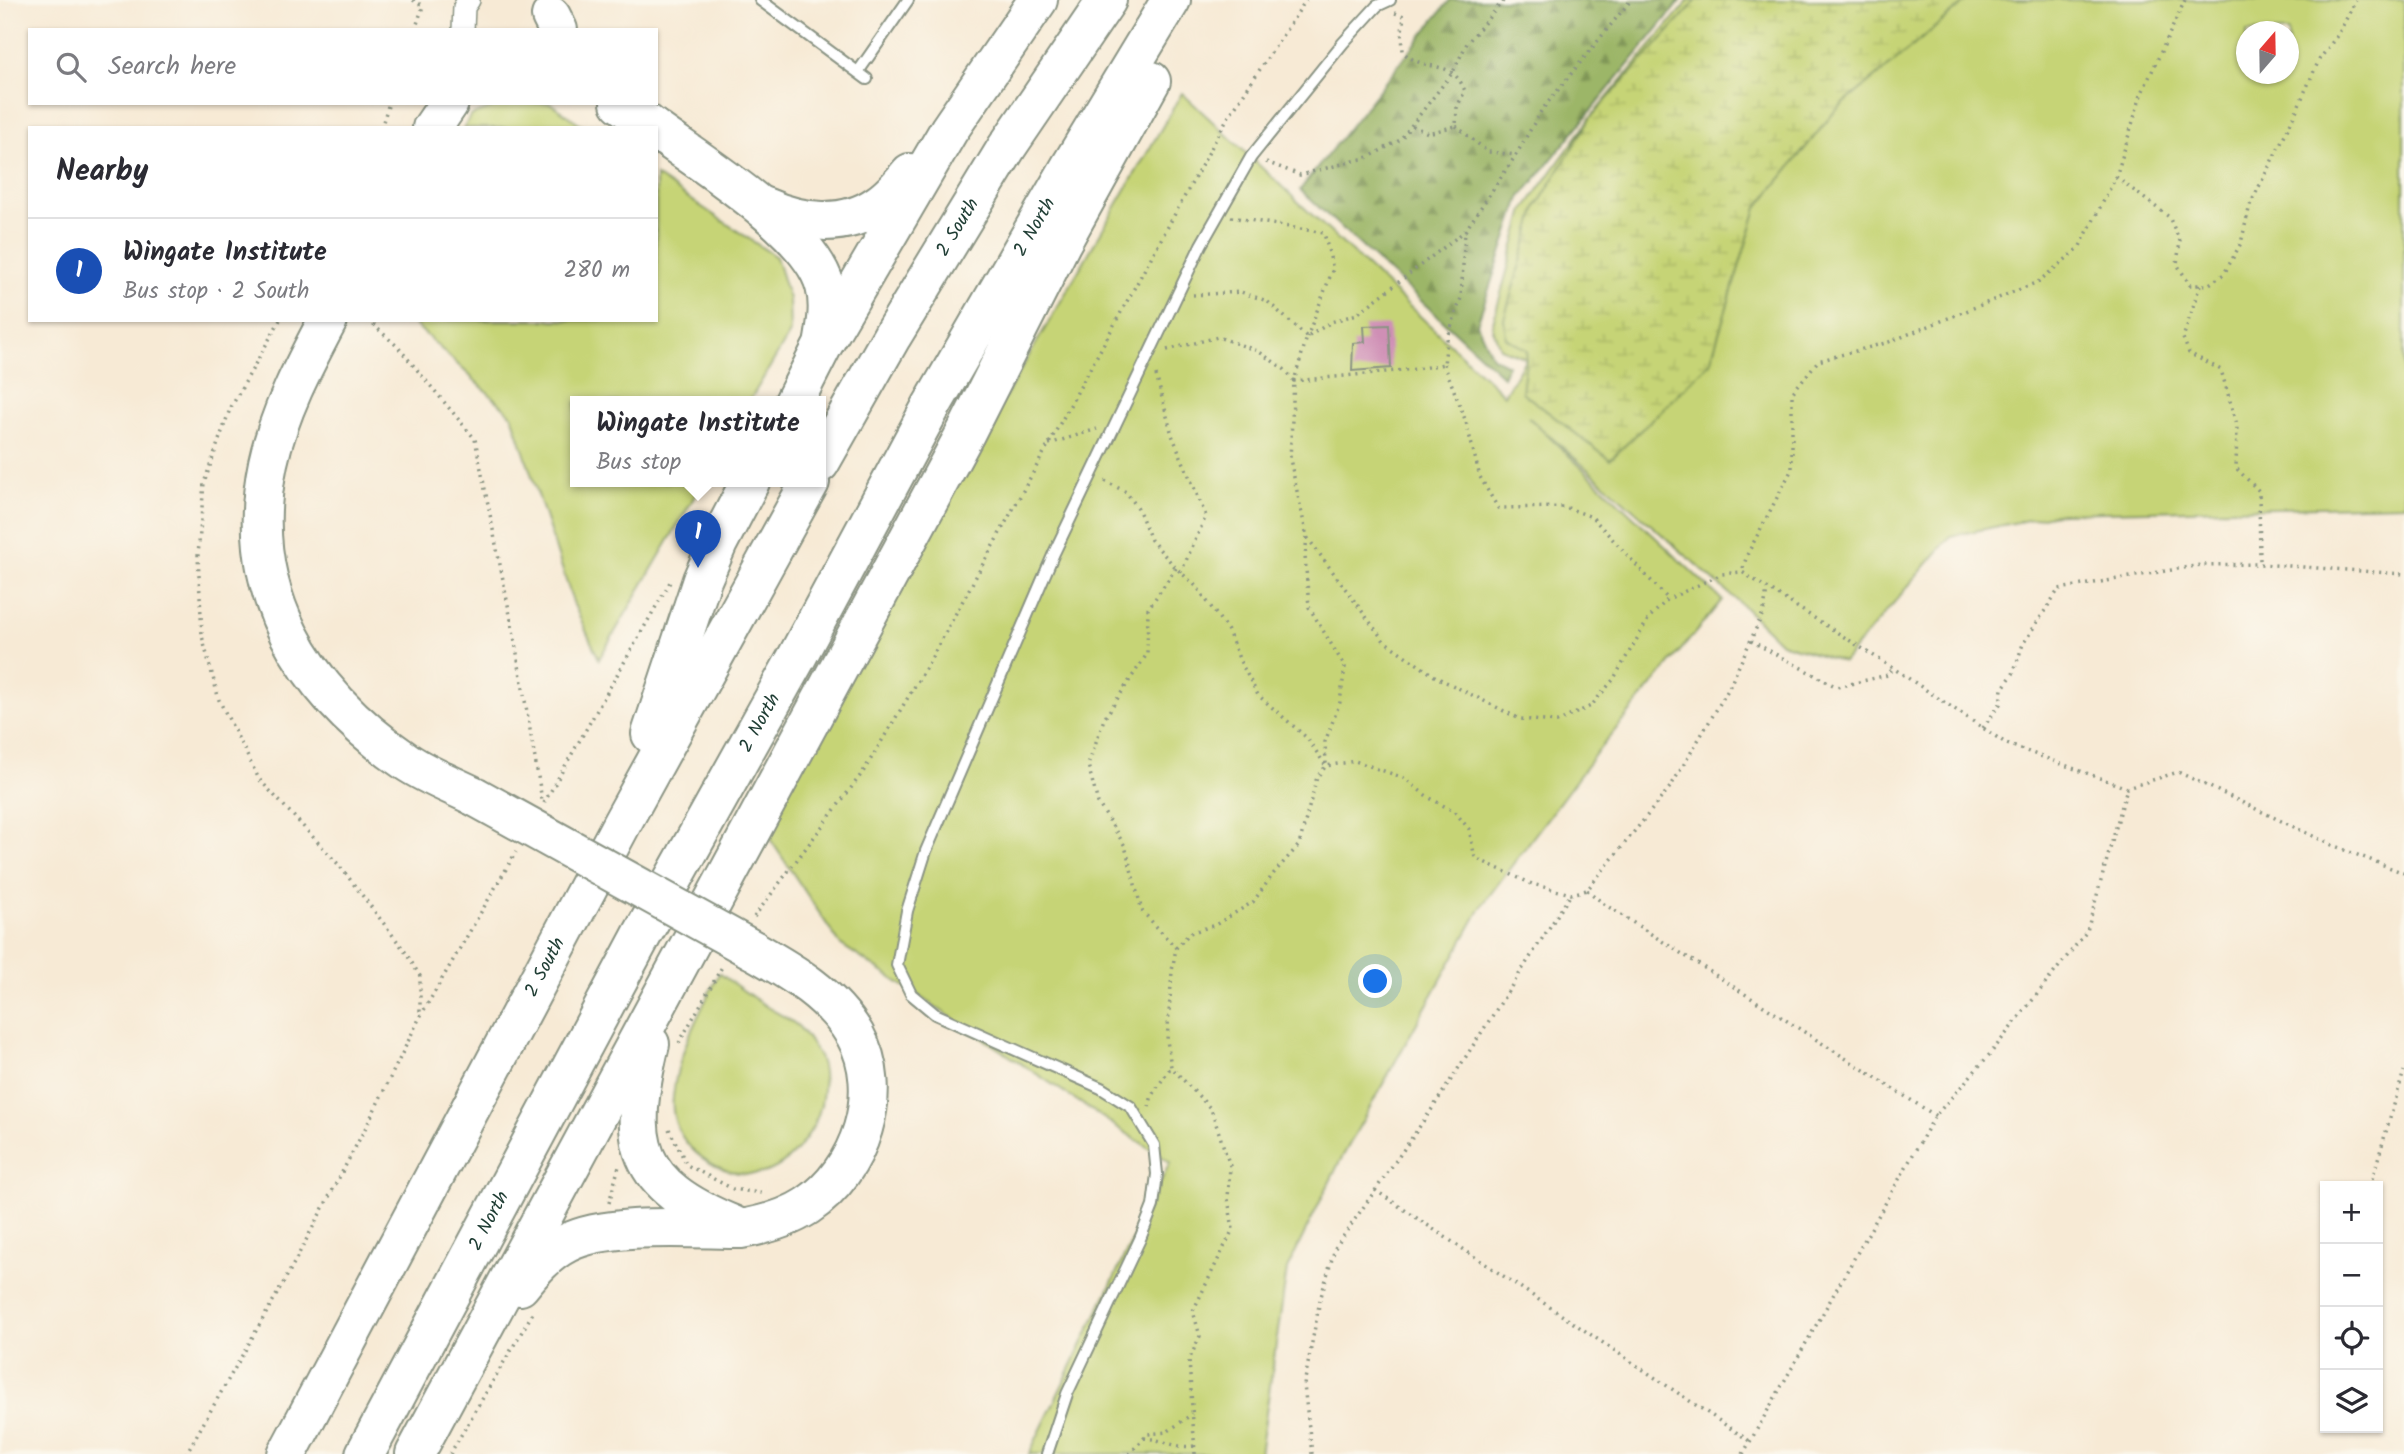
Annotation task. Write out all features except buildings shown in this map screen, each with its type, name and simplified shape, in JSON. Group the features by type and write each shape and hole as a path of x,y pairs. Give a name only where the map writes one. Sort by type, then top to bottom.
{"highway":[{"path":"797,396 823,345 949,130 1038,0"},
{"name":"2 South","path":"826,454 892,336 1007,147 1107,0"},
{"name":"2 North","path":"365,1454 642,935 932,405 1070,167 1171,0"},
{"path":"415,1454 966,432 1062,242 1197,0"},
{"path":"433,126 448,105"},
{"path":"623,105 651,126"},
{"path":"755,202 799,218 819,221 846,219 879,204 949,130"},
{"path":"658,131 755,202 789,231 816,264 829,303 823,345"},
{"path":"327,322 301,371 284,413 268,461 262,501 262,543 270,589 288,636 312,673 340,707 369,734 410,764 474,796 805,981 826,998 843,1017 860,1049 868,1082 862,1132 853,1154 841,1174 824,1193 806,1207 785,1218 741,1229 601,1231 566,1243 535,1268 479,1337"},
{"path":"622,823 702,580 747,487"},
{"name":"2 South","path":"287,1454 622,823 807,487"},
{"path":"661,998 643,1071 638,1105 654,1134 646,1162 667,1189 696,1209 741,1229"}],"street":[{"path":"462,28 464,8 469,0"}],"lane":[{"path":"760,0 862,75 908,0"},
{"path":"1047,1454 1067,1394 1153,1206 1157,1174 1154,1145 1131,1107 1101,1088 935,1014 911,994 897,965 907,911 926,851 1054,554 1175,296 1251,157 1343,43 1377,6 1390,0"}],"path":[{"path":"413,0 423,6 416,28"},
{"path":"675,1051 702,999 863,772 927,666 1227,119 1306,0"},
{"path":"1251,157 1300,175 1369,157 1400,140 1453,72 1467,43 1504,0"},
{"path":"1307,337 1331,322 1357,314 1465,231 1516,155 1541,111 1631,0"},
{"path":"1742,572 1747,555 1792,469 1792,393 1818,361 1889,342 2039,282 2079,248 2116,177 2141,95 2185,0"},
{"path":"2116,177 2169,217 2180,241 2177,264 2190,285 2208,285 2224,274 2241,243 2250,205 2319,60 2339,33 2356,0"},
{"path":"1377,6 1405,16 1402,31 1403,51 1411,59 1453,72 1460,77 1465,91 1457,107 1456,126"},
{"path":"382,126 388,105"},
{"path":"1411,125 1428,133 1456,126"},
{"path":"1456,126 1489,152 1516,155"},
{"path":"1219,214 1324,233 1333,270 1307,337 1294,381 1290,458 1307,537 1305,556 1309,607 1345,667 1340,702 1325,742 1326,766"},
{"path":"1465,231 1461,298 1447,340 1444,364 1466,422 1480,477 1498,508 1565,508 1592,517 1668,600"},
{"path":"2200,285 2183,338 2189,353 2221,370 2237,425 2236,468 2259,491 2260,564"},
{"path":"1175,296 1241,292 1267,301 1307,337"},
{"path":"279,322 230,409 204,483 198,556 202,636 219,701 259,779 339,865 404,950 420,976 420,1017"},
{"path":"370,322 398,347 475,439 513,630 543,806 672,578"},
{"path":"1181,572 1206,516 1172,435 1149,355 1217,337 1258,351 1284,369 1294,381"},
{"path":"1294,381 1444,364"},
{"path":"1049,444 1116,424"},
{"path":"1092,474 1126,492 1138,509 1151,540 1197,587 1228,631 1258,695 1307,738 1326,766"},
{"path":"1307,537 1384,641 1436,677 1520,719 1557,722 1591,706 1613,680 1649,618 1668,600 1723,574 1742,572 2007,744 2127,788 2178,772 2332,845 2404,873"},
{"path":"1983,728 2000,704 2002,689 2013,674 2023,644 2059,589 2201,565 2260,564 2404,574"},
{"path":"1176,568 1148,609 1147,654 1104,719 1088,765 1098,803 1125,846 1142,911 1176,948"},
{"path":"1195,1454 1189,1360 1200,1336 1193,1311 1233,1229 1227,1199 1230,1167 1211,1110 1171,1067 1167,1040 1176,948 1190,933 1215,925 1253,902 1299,845 1317,777 1326,766 1355,761 1404,778 1428,797 1455,812 1469,829 1475,858 1532,884 1571,894 1587,890 1671,786 1728,690 1764,611 1767,589"},
{"path":"1751,641 1837,687 1888,676 1893,668"},
{"path":"1743,1454 1937,1117 1990,1055 2087,931 2127,788"},
{"path":"186,1454 298,1256 420,1017 522,841"},
{"path":"1587,890 1604,904 1937,1117"},
{"path":"1312,1454 1304,1385 1320,1300 1335,1248 1434,1106 1571,894"},
{"path":"1143,1125 1152,1096 1171,1067"},
{"path":"2371,1181 2404,1071"},
{"path":"601,1231 622,1156 654,1134 687,1165 733,1189 769,1194"},
{"path":"1375,1190 1751,1442"},
{"path":"450,1454 534,1311"},
{"path":"1129,1454 1148,1434 1167,1432 1192,1414"},
{"path":"1144,1438 1161,1439 1178,1448 1194,1446"}],"green space":[{"path":"1450,0 1681,0 1520,198 1477,324 1492,357 1508,365 1503,376 1300,190"},
{"path":"1689,0 2404,0 2404,505 2061,513 1951,536 1843,662 1781,643 1740,603 1528,417 1722,600 1597,752 1483,904 1339,1163 1287,1269 1260,1454 1029,1454 1170,1162 840,944 766,833 839,682 1182,93 1504,395 1526,358 1500,348 1492,326 1524,210 1591,117"},
{"path":"1697,0 1968,0 1835,111 1757,208 1710,363 1610,460 1522,392 1527,350 1506,338 1504,319 1537,206 1591,117"},
{"path":"500,105 553,105 583,126 465,126 470,116"},
{"path":"658,177 776,257 789,299 790,333 753,396 570,396 570,487 700,487 599,659 574,605 512,415 412,322 658,322"},
{"path":"719,973 799,1027 822,1065 822,1099 813,1127 788,1159 766,1172 739,1173 709,1162 686,1142 673,1113 679,1064"}],"place":[{"name":"Wingate Institute","path":"698,568"}]}
